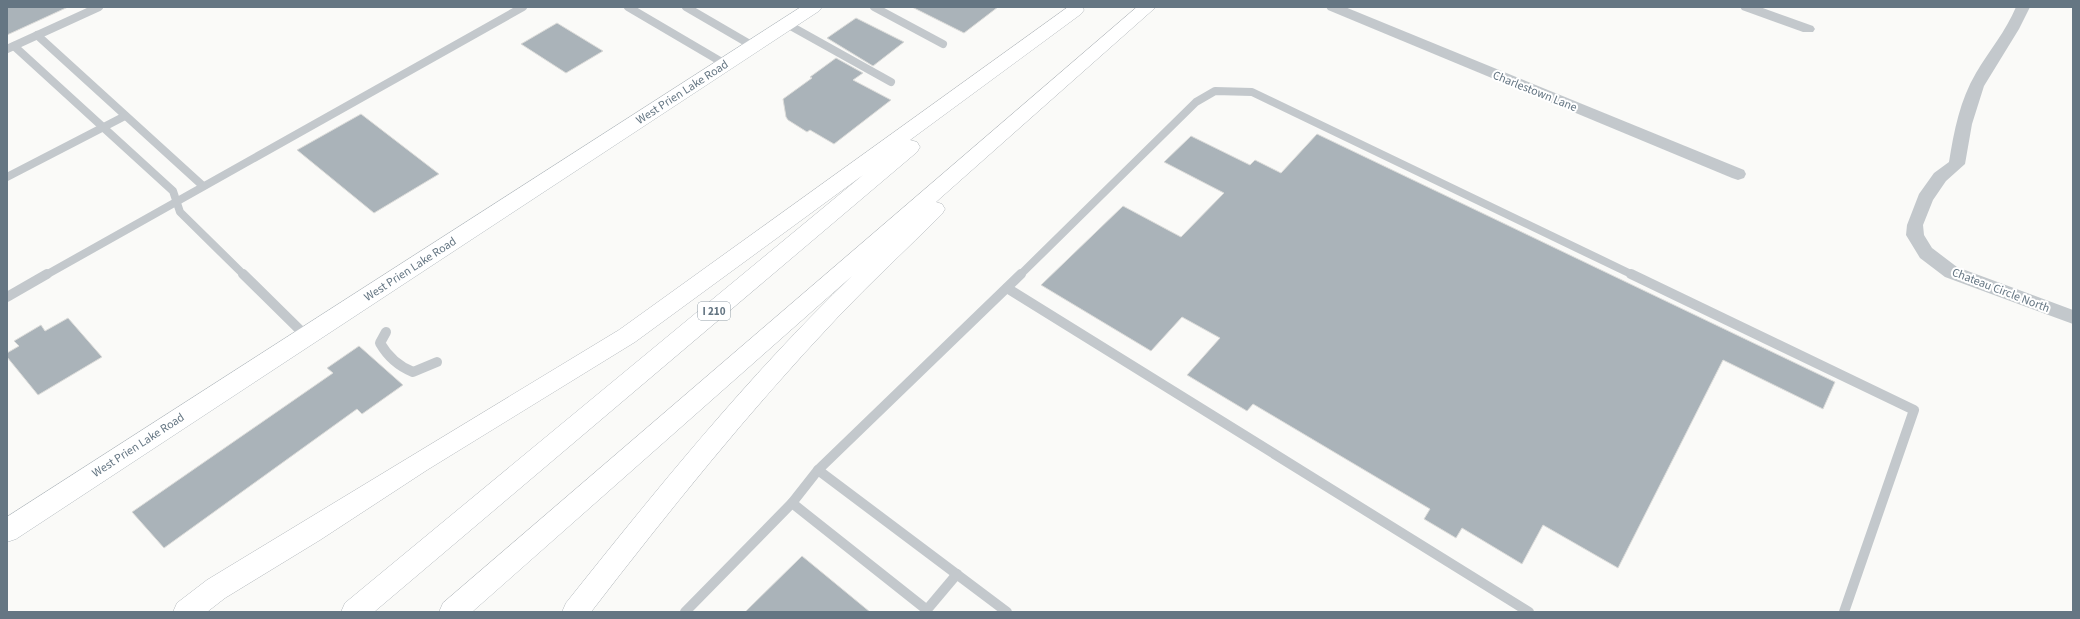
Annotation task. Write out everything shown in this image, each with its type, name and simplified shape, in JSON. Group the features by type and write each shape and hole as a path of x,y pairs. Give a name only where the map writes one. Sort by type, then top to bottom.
{"main road":[{"name":"West Prien Lake Road","path":"7,530 813,7"},
{"path":"452,612 1147,7"},
{"path":"177,612 311,532 418,463 627,336 1077,8"},
{"name":"I 210","path":"354,612 1077,8"},
{"path":"575,612 650,516 755,392 830,311 933,211 972,159"},
{"path":"186,612 216,589"}],"street":[{"name":"Charlestown Lane","path":"1333,7 1738,174"},
{"path":"1747,7 1808,29"},
{"name":"Chateau Circle North","path":"2023,7 2016,25 1990,62 1973,92 1962,127 1957,164 1940,177 1925,198 1915,225 1916,235 1926,253 1951,272 2073,317"}],"lane":[{"path":"99,7 11,47 173,191 180,212 306,336"},
{"path":"7,297 522,7"},
{"path":"628,7 725,64"},
{"path":"686,7 753,46"},
{"path":"874,7 944,44"},
{"path":"787,24 891,82"},
{"path":"37,36 203,186"},
{"path":"685,612 792,502 818,470 1007,288 1196,102 1215,91 1252,92 1914,410 1844,612"},
{"path":"7,177 125,116"},
{"path":"1007,288 1530,612"},
{"path":"386,332 380,343 386,355 399,367 413,372 438,362"},
{"path":"818,470 1007,612"},
{"path":"792,502 926,611 957,574"}],"building":[{"path":"7,7 68,7 7,35"},
{"path":"912,7 998,7 964,33"},
{"path":"856,18 904,42 873,66 827,38"},
{"path":"557,23 603,51 566,73 521,44"},
{"path":"836,58 863,73 853,80 891,100 834,144 810,130 807,132 788,120 786,117 783,99"},
{"path":"361,114 439,174 374,213 297,150"},
{"path":"1317,134 1835,382 1823,409 1723,360 1618,568 1543,525 1522,564 1462,528 1456,538 1424,519 1430,509 1253,404 1247,411 1187,375 1220,338 1182,317 1151,351 1041,285 1123,206 1181,237 1224,193 1164,162 1191,136 1250,165 1255,160 1281,173"},
{"path":"68,318 102,357 38,395 7,357 7,353 19,346 14,341 41,325 45,331"},
{"path":"359,346 403,385 362,414 357,409 164,548 132,512 333,373 327,368"},
{"path":"802,556 870,612 745,612"}]}
